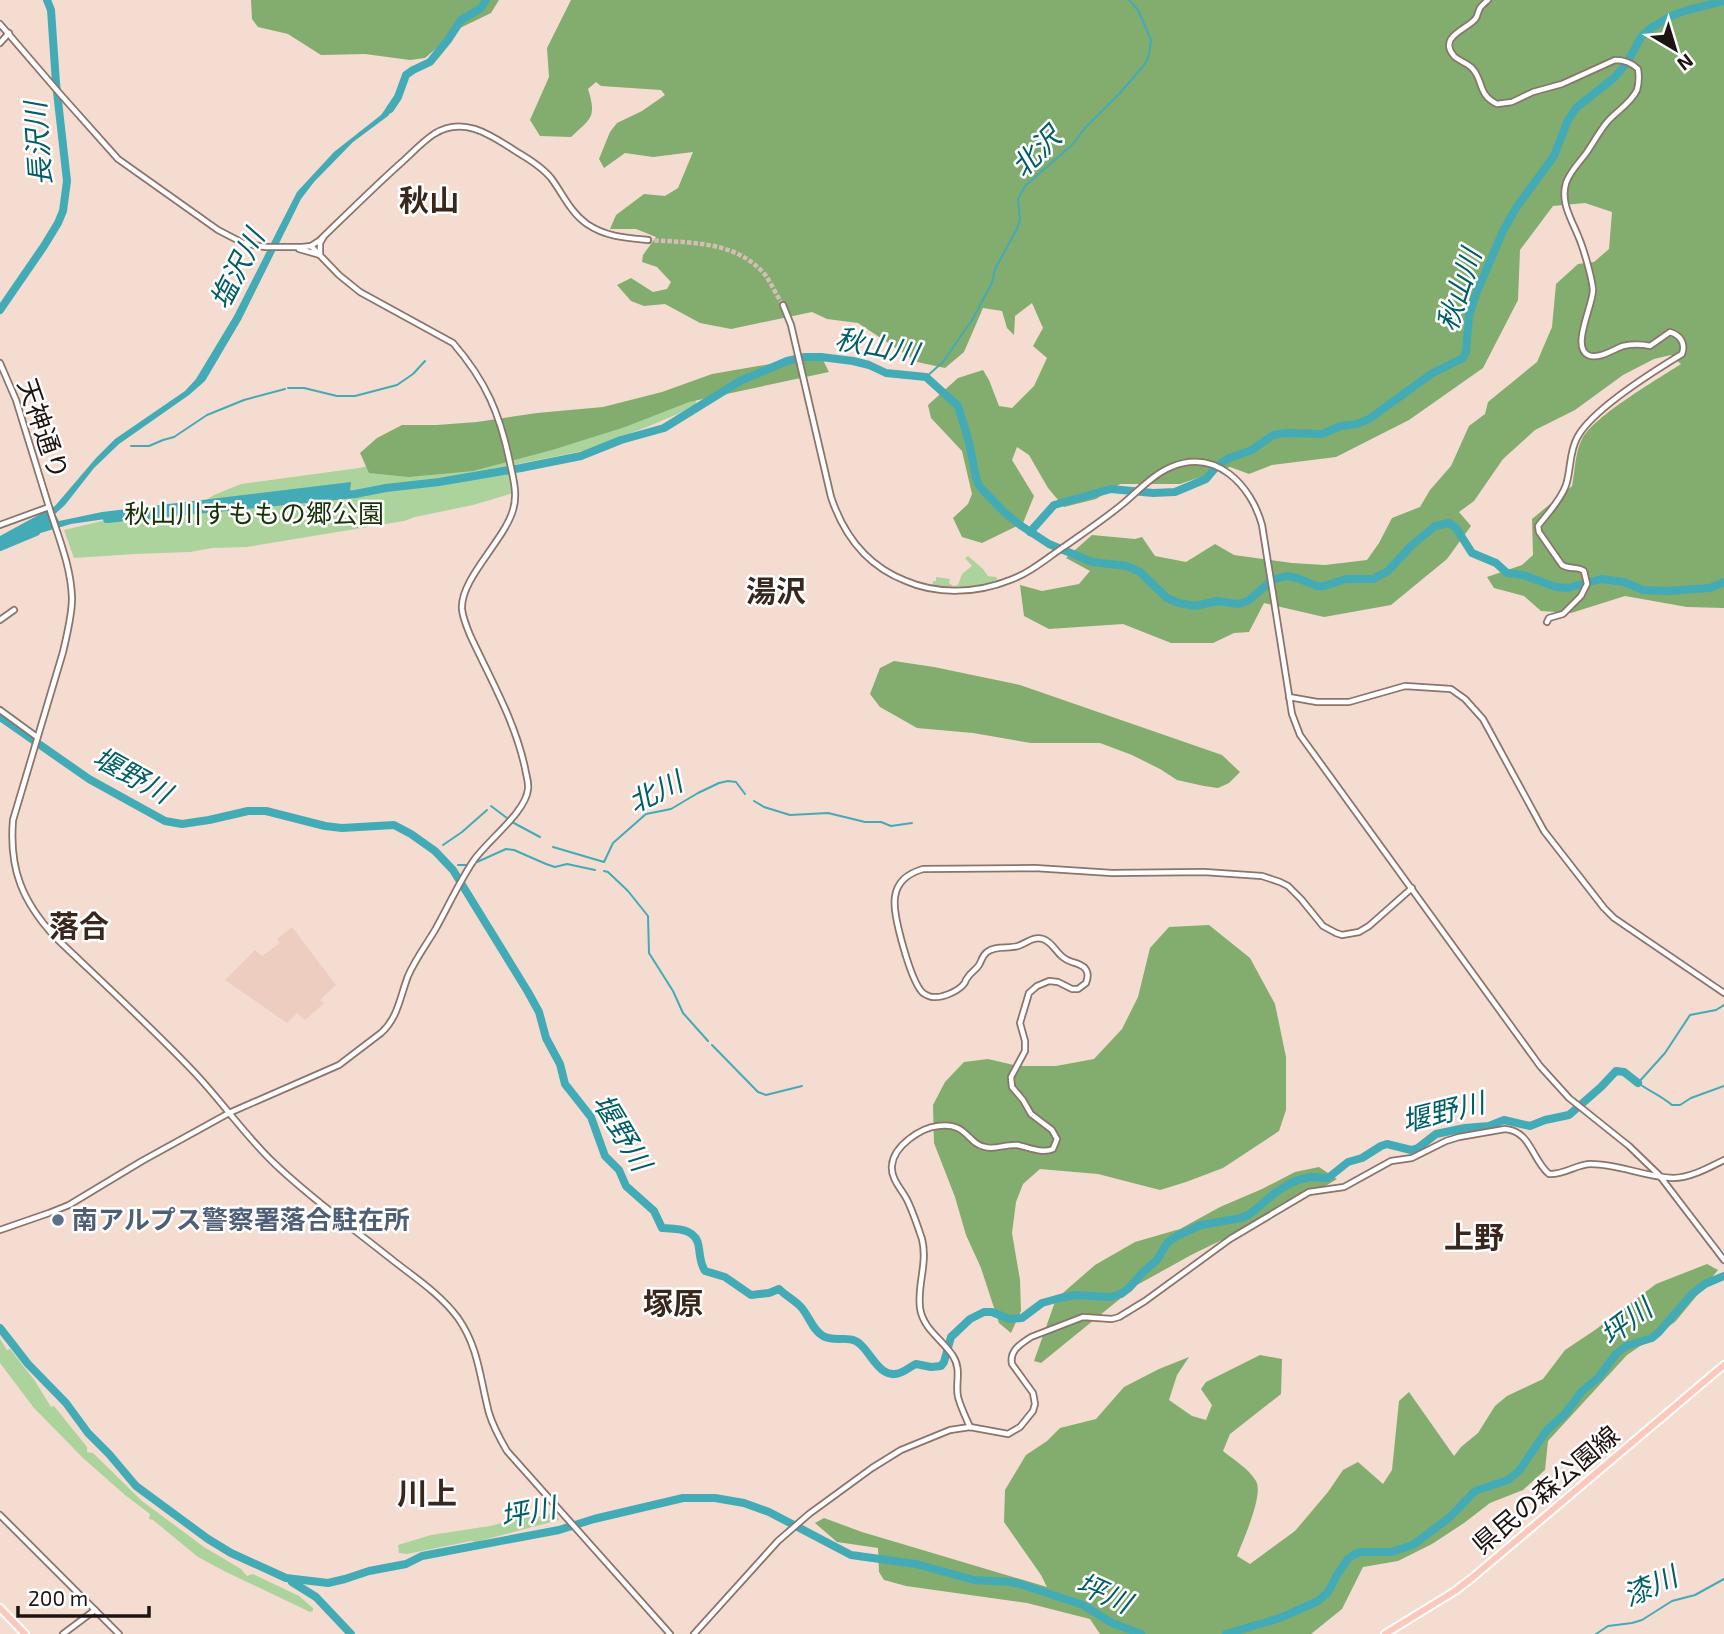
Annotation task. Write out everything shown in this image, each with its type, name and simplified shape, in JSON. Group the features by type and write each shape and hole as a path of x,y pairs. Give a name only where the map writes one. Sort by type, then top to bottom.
{"main road":[{"name":"県民の森公園線","path":"1385,1634 1472,1578 1724,1365"},
{"path":"0,1608 25,1634"}],"street":[{"path":"1488,0 1480,8 1475,21 1464,27 1449,42 1456,58 1472,68 1482,91 1497,104 1512,102 1532,92 1562,84 1615,60 1633,64 1639,71 1637,89 1631,99 1607,122 1573,170 1564,193 1593,287 1582,333 1582,346 1586,354 1598,356 1624,346 1650,346 1670,332 1680,337 1684,348 1682,354 1647,376 1593,418 1575,441 1564,489 1538,526 1539,532 1562,565 1568,569 1581,569 1586,574 1587,584 1573,605 1563,614 1549,618 1547,622"},
{"path":"0,24 61,96 128,167 218,230 243,243 280,248 311,246 423,142 442,130 463,126 488,134 540,167 552,179 574,212 590,226 614,236 648,240"},
{"path":"0,43 9,33"},
{"path":"320,255 320,243 328,232"},
{"path":"0,1230 69,1205 229,1113 339,1065 387,1028 396,1014 409,975 474,860 518,812 528,791 528,781 516,737 464,621 462,608 467,588 510,519 516,495 506,443 495,407 465,356 450,340 360,292 311,246"},
{"path":"289,248 320,255"},
{"path":"783,305 791,325 837,516 862,553 897,578 915,585 950,591 995,586 1012,580 1030,571 1075,539 1170,467 1182,463 1206,463 1223,470 1241,484 1255,504 1262,525 1292,714 1300,734 1540,1066 1573,1102 1629,1146 1659,1175 1724,1260"},
{"name":"天神通り","path":"0,363 16,400 58,535 66,562 72,600 63,652 16,806 12,838 13,857 27,900 41,922 55,937 193,1071 258,1147 297,1184 449,1307 473,1346 489,1414 507,1451 670,1634"},
{"path":"0,525 49,507"},
{"path":"0,620 14,610"},
{"path":"1289,697 1317,702 1349,702 1405,686 1451,689 1483,719 1544,831 1604,908 1614,918 1724,993"},
{"path":"0,710 37,737"},
{"path":"970,1427 958,1397 959,1372 955,1360 922,1317 920,1303 924,1250 909,1203 892,1173 894,1158 902,1146 920,1132 940,1125 956,1127 985,1147 1012,1144 1045,1152 1053,1149 1057,1139 1054,1132 1031,1114 1011,1082 1012,1072 1025,1051 1025,1041 1020,1028 1021,1018 1029,993 1037,986 1054,981 1078,989 1086,984 1088,973 1081,964 1060,956 1049,942 1040,938 1015,947 989,950 962,986 937,998 927,995 920,988 906,957 897,918 895,895 904,878 923,869 1204,872 1253,875 1288,886 1323,926 1342,935 1359,932 1369,926 1412,888"},
{"path":"694,1634 801,1521 854,1480 901,1450 940,1433 960,1428 970,1427 1008,1434 1020,1427 1033,1411 1035,1404 1033,1393 1012,1364 1011,1358 1017,1348 1031,1337 1083,1317 1119,1317 1230,1239 1309,1192 1344,1187 1391,1161 1412,1158 1458,1137 1505,1129 1513,1130 1524,1137 1539,1165 1549,1174 1590,1164 1673,1178 1697,1172 1724,1160"},
{"path":"0,1515 119,1634"},
{"path":"62,1634 95,1610"}],"shaded area":[{"path":"292,927 336,985 320,1000 324,1003 305,1020 297,1013 287,1023 225,980 255,950 262,956 280,943 277,939"}],"green space":[{"path":"251,0 499,0 491,13 460,28 425,58 410,60 365,54 321,55 288,34 258,27 252,19"},
{"path":"571,0 1724,0 1724,608 1687,607 1625,596 1571,613 1541,611 1524,596 1494,588 1487,577 1522,565 1533,555 1532,519 1572,486 1582,439 1613,409 1681,364 1671,355 1654,359 1623,375 1575,410 1535,430 1503,459 1474,501 1459,512 1471,526 1447,559 1391,605 1324,617 1264,603 1249,632 1234,633 1213,643 1171,643 1123,624 1049,629 1024,616 1020,585 1042,591 1079,584 1090,571 1066,558 1092,535 1135,539 1142,537 1155,556 1186,562 1215,544 1234,555 1292,563 1325,565 1367,560 1392,518 1420,507 1430,490 1451,466 1469,426 1485,414 1488,402 1537,362 1552,327 1556,284 1578,264 1594,262 1609,249 1612,212 1585,203 1553,206 1520,250 1518,300 1483,368 1409,420 1336,457 1272,465 1249,474 1230,467 1180,484 1120,484 1096,499 1064,507 1048,488 1029,455 1017,447 1012,460 1034,496 1023,523 982,543 962,537 953,518 968,504 972,494 962,451 931,418 928,405 958,378 983,370 999,406 1012,408 1034,386 1047,358 1033,346 1043,328 1032,303 1015,316 1014,335 1007,328 1002,311 983,308 964,352 945,368 917,362 858,323 827,319 812,312 731,329 700,323 665,304 644,306 631,301 617,285 631,278 653,292 667,289 671,282 657,267 642,262 643,255 656,237 636,229 610,229 616,215 644,194 665,196 678,188 693,152 653,157 625,153 604,168 599,159 610,132 617,123 642,111 665,95 661,90 601,86 596,82 588,89 592,112 583,126 571,137 540,136 530,120 549,77 547,48"},
{"path":"823,360 829,372 689,402 625,427 473,471 409,477 369,473 360,453 377,438 402,425 477,422 603,407 662,392 712,374 782,362"},
{"name":"秋山川すももの郷公園","path":"693,393 697,404 647,427 583,451 508,466 513,493 404,521 247,547 74,558 64,530 102,521 185,513 214,495 241,484 359,468"},
{"path":"968,556 988,576 996,577 996,583 964,588 932,588 936,577 950,579 949,583 953,586 958,585 962,574 972,566 965,558"},
{"path":"894,661 1020,685 1222,755 1240,772 1229,783 1218,788 1177,780 1132,755 1100,743 1031,743 973,733 917,728 880,707 870,694 880,668"},
{"path":"1209,925 1250,958 1275,1004 1286,1057 1286,1110 1279,1131 1223,1168 1160,1190 1098,1174 1040,1169 1023,1184 1016,1202 1012,1233 1020,1280 1021,1311 1011,1333 999,1323 934,1143 933,1105 945,1082 964,1062 988,1059 1018,1066 1056,1066 1094,1059 1122,1029 1138,997 1150,948 1169,927"},
{"path":"1319,1167 1337,1179 1296,1204 1193,1254 1137,1285 1041,1363 1034,1361 1056,1299 1095,1265 1135,1242 1180,1229 1295,1172"},
{"path":"1707,1264 1718,1270 1675,1322 1627,1355 1548,1441 1545,1470 1523,1490 1490,1503 1432,1544 1398,1561 1363,1567 1342,1609 1311,1634 1100,1634 1090,1619 1027,1603 906,1586 884,1580 879,1572 878,1548 837,1542 815,1523 824,1518 862,1532 1047,1587 1004,1522 1005,1490 1026,1455 1060,1428 1096,1419 1124,1387 1189,1357 1177,1375 1169,1400 1192,1416 1206,1420 1212,1405 1201,1389 1206,1382 1260,1355 1282,1359 1281,1394 1230,1434 1223,1451 1249,1473 1258,1488 1252,1518 1237,1556 1250,1564 1295,1531 1343,1470 1358,1462 1383,1484 1392,1470 1399,1401 1409,1392 1454,1456 1478,1433 1495,1406 1507,1396 1543,1379 1565,1350 1656,1284"},
{"path":"0,1339 35,1381 51,1407 54,1406 87,1447 87,1452 93,1453 142,1501 204,1547 241,1569 247,1576 253,1574 299,1596 313,1611 310,1612 198,1557 149,1519 150,1514 83,1458 34,1408 0,1363"},
{"path":"553,1513 559,1520 476,1542 407,1554 399,1553 398,1545 431,1535"}],"water":[{"path":"396,94 395,106 388,116 353,142 301,199 241,320 205,381 119,444 94,468 55,514 59,521 102,512 351,482 350,491 71,524 0,545 0,536 55,506 115,439 185,391 196,379 234,316 297,192 334,152 381,115"}],"waterway":[{"name":"長沢川","path":"0,310 44,246 63,211 67,181 51,10 47,0"},
{"name":"塩沢川","path":"390,109 398,97 406,75 430,62 461,20 481,8 486,0"},
{"name":"北沢","path":"926,377 943,362 972,320 992,283 995,269 1017,229 1020,220 1018,199 1025,186 1072,145 1145,64 1151,40 1138,10 1129,0"},
{"name":"秋山川","path":"1030,532 1054,505 1111,489 1175,492 1206,479 1217,466 1229,458 1252,450 1273,435 1322,434 1341,426 1357,424 1369,419 1431,374 1463,358 1466,352 1469,316 1503,231 1516,208 1554,156 1568,120 1577,107 1614,78 1627,63 1641,37 1651,28 1673,15 1724,1"},
{"name":"秋山川","path":"107,519 355,494 581,456 621,440 664,428 740,381 787,361 821,357 853,361 886,373 926,377 958,406 976,478 980,487 1004,512 1049,544 1092,562 1127,566 1140,572 1167,598 1179,603 1195,606 1217,601 1238,604 1248,601 1272,580 1286,576 1317,586 1346,579 1373,579 1388,571 1411,546 1435,526 1449,523 1456,528 1472,553 1496,563 1507,573 1523,575 1556,587 1568,588 1601,579 1624,582 1643,590 1666,591 1710,588 1724,582"},
{"path":"288,388 304,388 337,396 355,396 397,385 425,361"},
{"path":"131,446 149,446 174,437 207,415 244,400 285,389"},
{"name":"塩沢川","path":"0,547 36,532"},
{"name":"堰野川","path":"0,717 89,779 165,821 182,824 248,811 266,811 342,828 394,825 435,851 453,870 528,992 539,1012 546,1038 560,1064 565,1084 591,1117 605,1156 619,1170 626,1186 654,1211 662,1228 691,1233 697,1241 705,1271 725,1277 751,1295 779,1289 800,1306 819,1333 832,1339 856,1341 878,1366 888,1373 902,1372 916,1364 941,1366 951,1337 970,1319 984,1312 992,1312 1009,1319 1022,1318 1042,1303 1060,1298 1075,1295 1110,1297 1121,1294 1157,1260 1167,1243 1177,1236 1201,1225 1241,1218 1287,1185 1311,1177 1328,1178 1348,1162 1362,1158 1381,1146 1387,1144 1411,1150 1436,1134 1489,1126 1504,1120 1530,1126 1569,1115 1616,1071 1624,1072 1638,1083"},
{"name":"北川","path":"553,847 604,862 613,843 646,814 671,809 698,793 728,781 736,782 745,794"},
{"name":"北川","path":"754,801 790,815 828,813 891,826 912,823"},
{"name":"北川","path":"491,806 507,818"},
{"name":"北川","path":"443,845 487,810"},
{"name":"北川","path":"512,822 540,837"},
{"path":"477,862 506,849 555,867 567,864 595,870"},
{"path":"458,865 467,865"},
{"path":"604,871 628,891 648,916 649,953 673,991 683,1013 708,1041"},
{"path":"1724,1005 1716,1010 1690,1015 1665,1053 1638,1083 1672,1105 1680,1105 1724,1086"},
{"path":"712,1045 758,1092 766,1095 802,1086"},
{"name":"坪川","path":"1226,1634 1280,1618 1318,1601 1328,1592 1347,1560 1353,1555 1360,1552 1391,1552 1413,1545 1450,1517 1475,1491 1508,1480 1519,1471 1547,1430 1565,1414 1582,1391 1598,1378 1616,1354 1626,1346 1652,1338 1692,1294 1705,1284 1724,1276"},
{"name":"坪川","path":"0,1328 28,1364 66,1403 88,1433 136,1486 208,1539 231,1553 286,1578 328,1583 406,1564 422,1556 559,1530 683,1498 715,1498 744,1503 769,1512 851,1555 916,1564 974,1580 1020,1584 1083,1605 1112,1623 1141,1634"},
{"name":"漆川","path":"1596,1634 1608,1626 1642,1620 1672,1601 1695,1595 1724,1579"},
{"name":"漆川","path":"292,1582 316,1597 351,1634"}],"tunnel":[{"path":"648,240 696,243 741,256 766,276 783,305"}],"place":[{"name":"南アルプス警察署落合駐在所","path":"58,1220"}],"district":[{"name":"秋山","path":"429,201"},
{"name":"湯沢","path":"776,592"},
{"name":"落合","path":"79,927"},
{"name":"上野","path":"1474,1238"},
{"name":"塚原","path":"673,1304"},
{"name":"川上","path":"427,1494"}]}
